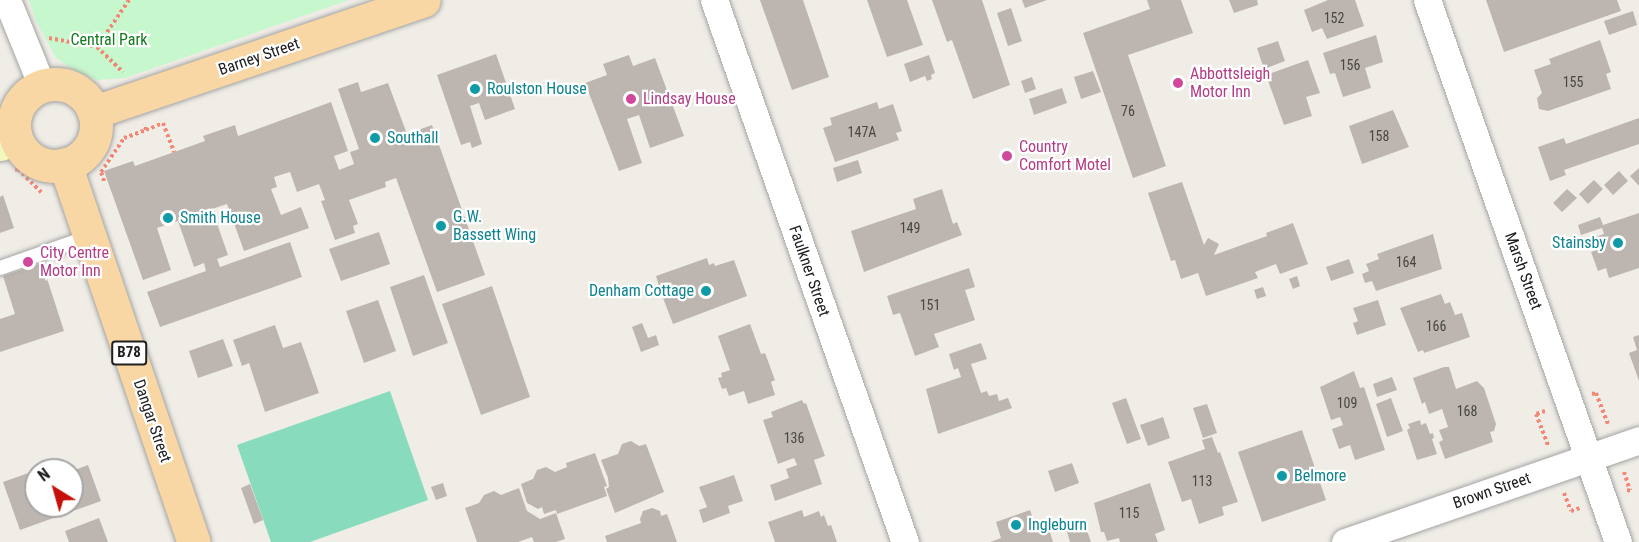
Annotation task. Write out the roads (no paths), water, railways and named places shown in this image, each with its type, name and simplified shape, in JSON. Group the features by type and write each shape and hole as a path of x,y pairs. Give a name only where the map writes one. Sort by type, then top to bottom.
{"main road":[{"name":"Barney Street","path":"94,112 424,0"},
{"path":"63,84 73,88 90,103 94,112 96,123 91,144 84,153 65,164 41,163 21,148 8,151 18,107 24,98 42,86 63,84"},
{"name":"Dangar Street","path":"65,164 194,542"}],"street":[{"path":"7,0 42,86"},
{"name":"Faulkner Street","path":"714,0 905,542"},
{"name":"Marsh Street","path":"1427,0 1618,542"},
{"name":"Brown Street","path":"1345,542 1639,440"}],"lane":[{"path":"0,268 91,236"}],"place":[{"name":"Abbottsleigh Motor Inn","path":"1178,83"},
{"name":"Roulston House","path":"475,89"},
{"name":"Lindsay House","path":"631,99"},
{"name":"Southall","path":"375,138"},
{"name":"Country Comfort Motel","path":"1007,156"},
{"name":"Smith House","path":"168,218"},
{"name":"G.W. Bassett Wing","path":"441,226"},
{"name":"Stainsby","path":"1618,243"},
{"name":"City Centre Motor Inn","path":"28,262"},
{"name":"Denham Cottage","path":"706,291"},
{"name":"Belmore","path":"1282,476"},
{"name":"Ingleburn","path":"1016,525"}],"park label":[{"name":"Central Park","path":"109,40"}]}
